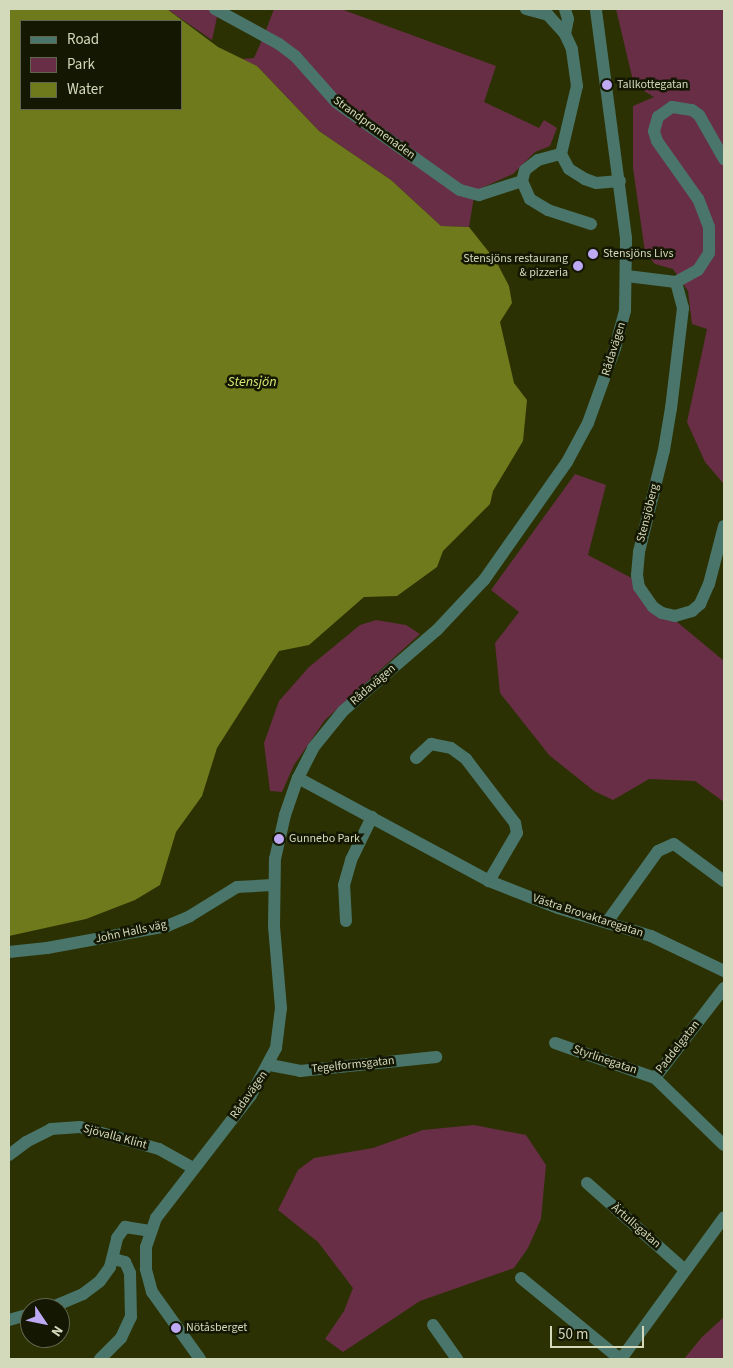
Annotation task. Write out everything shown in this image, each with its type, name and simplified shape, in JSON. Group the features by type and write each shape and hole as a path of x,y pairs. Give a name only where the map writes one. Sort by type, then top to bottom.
{"street":[{"name":"Strandpromenaden","path":"215,9 279,44 296,57 336,102 460,190 479,195 522,181"},
{"path":"526,9 548,16 565,34 572,48 577,86 561,154 569,169 585,180 604,183 620,180"},
{"path":"565,9 568,19 565,34"},
{"name":"Rådavägen","path":"200,1359 160,1307 150,1287 145,1259 150,1231 164,1205 251,1095 270,1065 278,1041 281,1008 273,885 279,839 298,778 313,748 343,712 437,630 477,587 567,462 588,423 610,364 625,311 627,276 620,180 596,9"},
{"path":"627,276 676,282 687,278 702,266 711,242 709,227 698,200 657,141 654,131 658,117 672,107 692,110 699,115 724,158"},
{"path":"561,154 531,164 522,181 530,199 537,204 591,224"},
{"name":"Stensjöberg","path":"676,282 683,308 671,408 664,450 639,552 636,576 639,587 654,607 662,613 675,616 684,615 700,604 709,584 724,526"},
{"path":"416,758 430,744 451,748 466,760 515,823 517,833 514,840 489,881"},
{"name":"Västra Brovaktaregatan","path":"298,778 489,881 558,908 607,922 680,948 724,971"},
{"path":"346,921 344,885 351,860 372,817"},
{"path":"607,922 658,851 674,844 724,881"},
{"name":"John Halls väg","path":"9,952 48,948 167,926 190,916 238,887 273,885"},
{"name":"Paddelgatan","path":"724,988 654,1078 724,1146"},
{"name":"Styrlinegatan","path":"556,1043 654,1078"},
{"name":"Tegelformsgatan","path":"270,1065 300,1071 436,1057"},
{"name":"Sjövalla Klint","path":"9,1155 26,1142 51,1129 80,1127 159,1149 193,1168"},
{"name":"Ärtullsgatan","path":"587,1183 686,1270"},
{"path":"521,1278 621,1359 723,1220"},
{"path":"69,1298 94,1285 106,1274 114,1259 117,1238 125,1227 150,1231"},
{"path":"100,1359 121,1338 132,1310 129,1268 114,1259"},
{"path":"433,1325 457,1359"}],"green space":[{"path":"167,9 225,9 266,30 274,9 341,9 496,66 484,102 539,128 544,120 557,128 550,146 535,152 513,174 475,191 469,227 441,226 391,180 319,131 257,66 242,59 254,58 262,40 217,17 212,40"},
{"path":"616,9 724,9 723,483 705,462 687,422 707,329 692,324 688,291 673,269 655,264 645,252 633,168 633,106 654,97 634,85"},
{"path":"575,474 606,485 588,555 643,584 646,596 724,661 724,802 695,781 649,779 613,800 594,791 549,755 500,693 495,643 519,612 491,590"},
{"path":"376,620 406,625 420,634 325,720 294,765 282,792 270,791 264,743 279,701 309,667 360,625"},
{"path":"474,1125 526,1135 546,1165 541,1219 528,1248 514,1268 420,1301 343,1352 325,1339 344,1311 353,1288 318,1242 278,1210 298,1170 314,1158 373,1148 423,1130"},
{"path":"724,1317 724,1359 684,1359 702,1337"}],"water":[{"name":"Stensjön","path":"9,9 167,9 182,20 20,20 20,110 182,110 182,20 218,47 257,66 319,131 391,180 441,226 469,227 496,261 509,286 512,303 500,322 514,383 527,400 523,441 493,491 490,504 443,551 437,567 397,596 364,597 309,645 279,651 217,748 202,796 176,832 160,885 135,900 86,919 9,936"}],"place":[{"name":"Tallkottegatan","path":"607,85"},
{"name":"Stensjöns Livs","path":"593,254"},
{"name":"Stensjöns restaurang & pizzeria","path":"578,266"},
{"name":"Gunnebo Park","path":"279,839"},
{"name":"Nötåsberget","path":"176,1328"}]}
